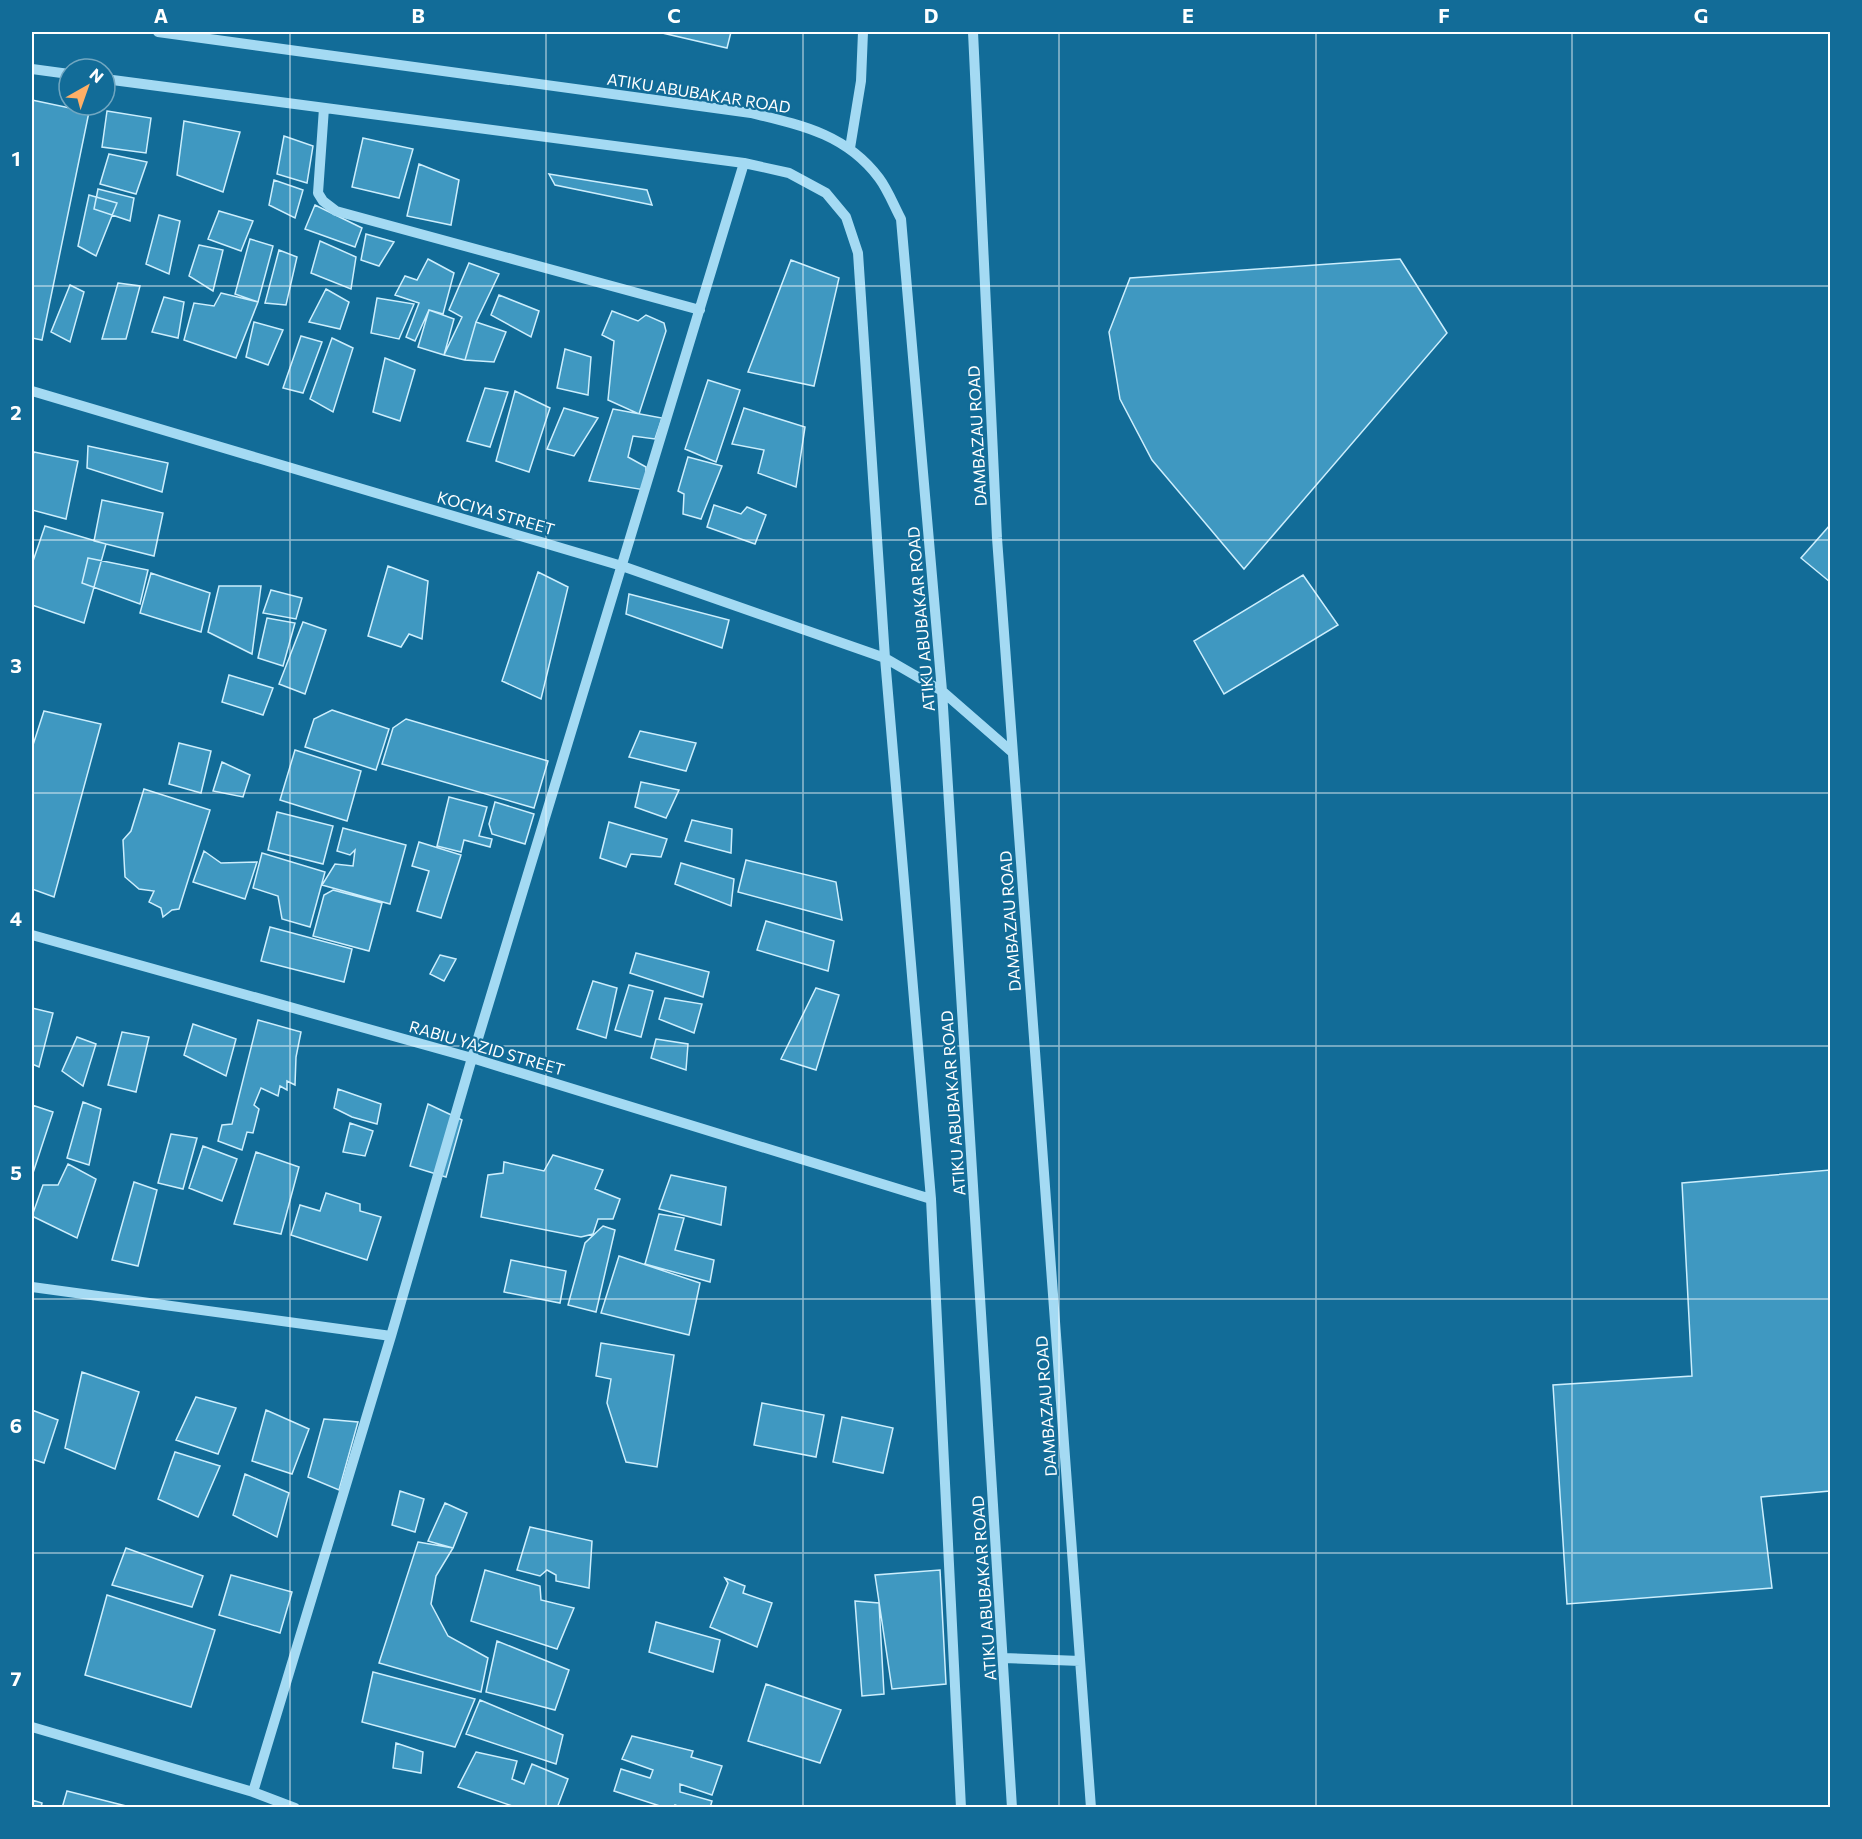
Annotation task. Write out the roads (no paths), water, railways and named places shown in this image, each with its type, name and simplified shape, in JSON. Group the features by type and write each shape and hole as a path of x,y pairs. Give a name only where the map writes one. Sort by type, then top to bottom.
{"street":[{"name":"ATIKU ABUBAKAR ROAD","path":"158,32 751,113 803,126 850,148 879,179 901,219 942,691 1012,1808"},
{"path":"850,148 861,81 863,32"},
{"name":"DAMBAZAU ROAD","path":"973,32 997,538 1091,1808"},
{"path":"32,69 57,72"},
{"path":"117,81 744,163 789,173 826,193 846,217 858,253 885,657 931,1199 961,1808"},
{"path":"324,108 318,193 323,201 336,212 700,310"},
{"path":"253,1792 392,1336 472,1058 744,163"},
{"name":"KOCIYA STREET","path":"32,391 622,566 885,657 942,691 1012,752"},
{"name":"RABIU YAZID STREET","path":"32,935 472,1058 931,1199"},
{"path":"32,1287 392,1336"},
{"path":"1003,1658 1080,1661"},
{"path":"32,1727 253,1792 296,1808"}]}
